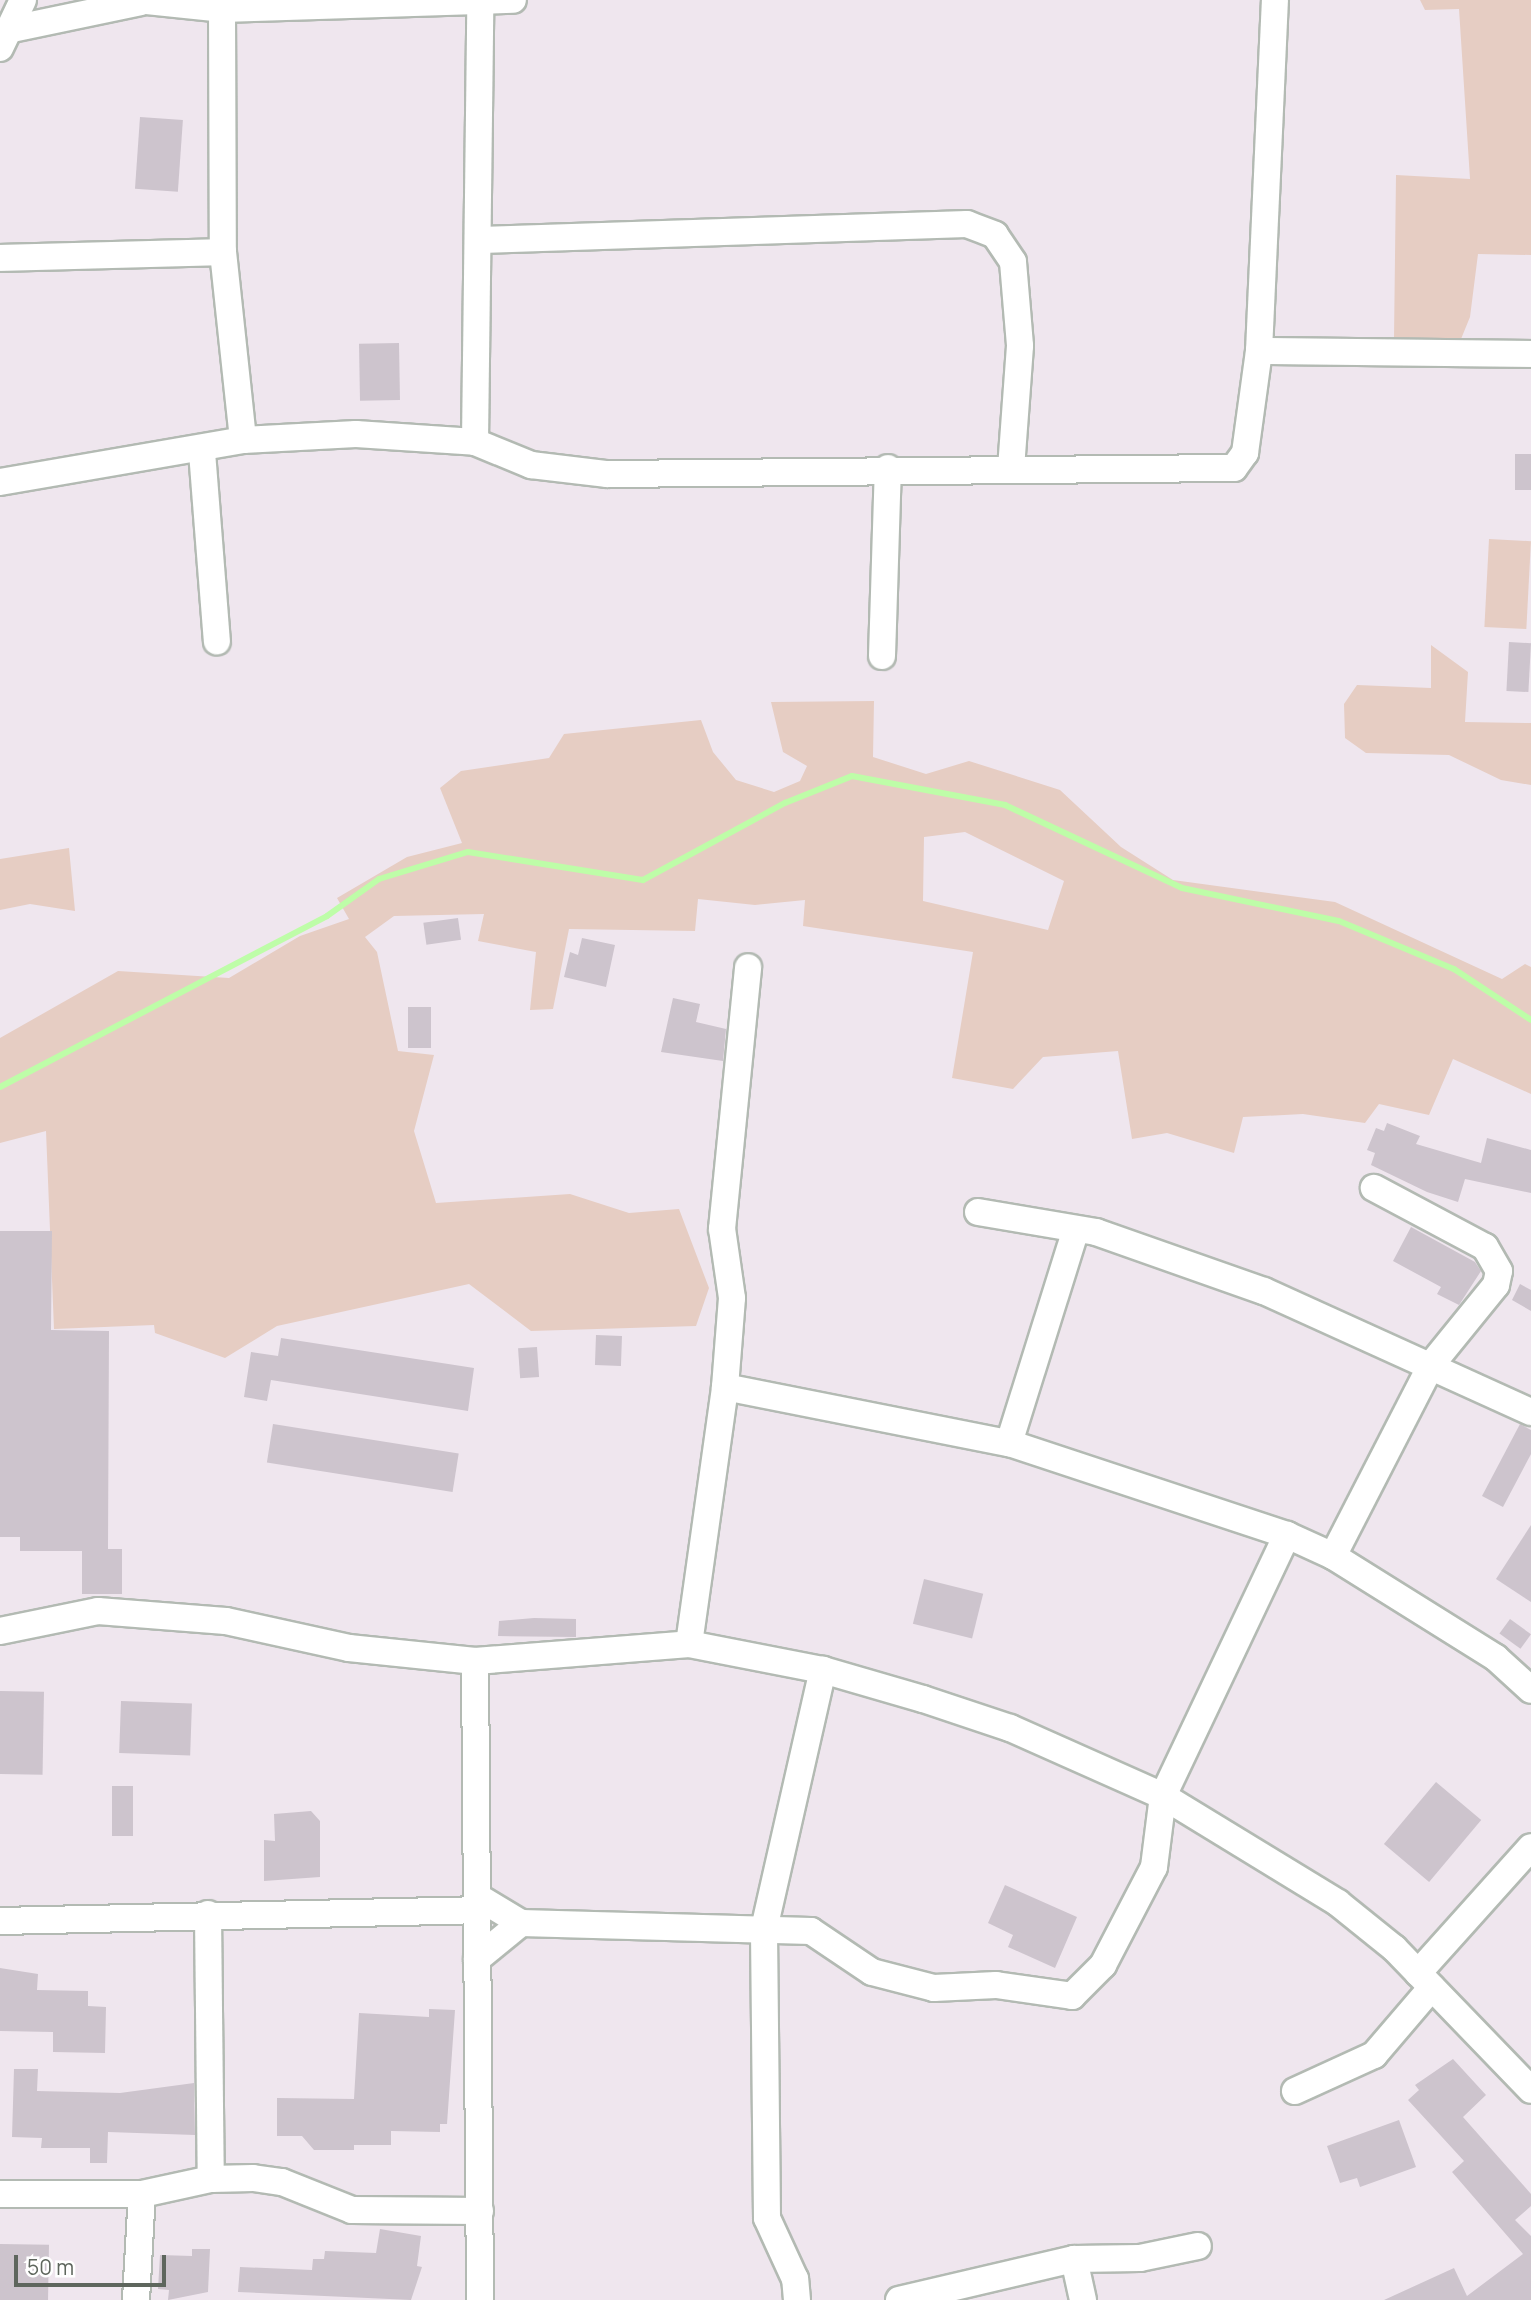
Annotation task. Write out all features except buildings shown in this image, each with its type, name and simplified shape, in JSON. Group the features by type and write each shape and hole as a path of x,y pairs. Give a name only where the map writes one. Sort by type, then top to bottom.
{"street":[{"path":"6,38 23,0"},
{"path":"6,38 139,1 222,9 513,0"},
{"path":"0,482 202,452 243,440 356,434 475,442 531,465 607,474 888,468 1234,468 1245,453 1259,351 1275,0"},
{"path":"475,442 481,240 480,2"},
{"path":"222,9 223,252 243,440"},
{"path":"481,240 967,224 995,235 1013,262 1020,346 1011,468"},
{"path":"0,258 223,252"},
{"path":"1259,351 1531,354"},
{"path":"202,452 217,640"},
{"path":"882,656 888,468"},
{"path":"689,1644 725,1387 732,1298 722,1229 748,967"},
{"path":"1332,1556 1431,1365 1496,1285 1495,1259 1452,1228 1374,1188"},
{"path":"978,1212 1075,1232 1096,1232 1264,1291 1531,1412"},
{"path":"1009,1443 1075,1232"},
{"path":"725,1387 1009,1443 1287,1535 1332,1556 1496,1658 1531,1690"},
{"path":"0,1921 478,1904 522,1923 764,1928 826,1936 872,1972 934,1988 996,1984 1072,1996 1103,1965 1154,1867 1163,1796 1287,1535"},
{"path":"0,1631 53,1616 143,1612 226,1621 349,1648 475,1661 689,1644 823,1671 1010,1728 1163,1796 1338,1903 1425,1980 1531,2090"},
{"path":"475,1661 480,2300"},
{"path":"797,2300 795,2279 767,2218 764,1928 823,1671"},
{"path":"1295,2091 1374,2055 1425,1980 1531,1847"},
{"path":"208,1913 211,2179"},
{"path":"477,1959 522,1923"},
{"path":"0,2194 142,2194 211,2179 282,2182 352,2210 480,2211"},
{"path":"136,2300 142,2194"},
{"path":"899,2300 1074,2259 1140,2258 1198,2246"},
{"path":"1074,2259 1083,2300"}],"shaded area":[{"path":"1420,0 1531,0 1531,255 1478,254 1470,317 1461,339 1394,338 1396,175 1470,179 1459,9 1425,10"},
{"path":"1489,539 1531,541 1526,629 1484,627"},
{"path":"1431,645 1468,672 1465,722 1531,723 1531,785 1501,780 1449,755 1366,753 1345,738 1344,704 1357,685 1431,688"},
{"path":"874,701 873,757 926,774 969,761 1060,790 1121,847 1173,880 1335,902 1502,979 1525,964 1531,967 1531,1094 1453,1059 1429,1115 1379,1104 1365,1123 1303,1114 1243,1117 1234,1153 1167,1133 1132,1139 1118,1051 1043,1057 1013,1089 952,1078 973,952 803,926 805,900 755,905 698,899 695,931 569,929 553,1009 530,1010 536,952 478,941 484,914 394,916 365,937 377,952 398,1051 434,1055 414,1131 436,1203 570,1194 629,1213 679,1209 709,1288 696,1326 531,1331 469,1284 277,1326 225,1358 155,1333 154,1325 54,1329 46,1131 0,1143 0,1038 118,971 229,978 300,936 349,919 337,898 407,857 462,843 440,788 461,771 549,758 564,734 701,720 713,752 736,780 774,792 800,781 807,766 783,752 771,702","holes":["965,832 1064,881 1048,930 923,901 924,837"]},
{"path":"69,848 75,911 30,904 0,910 0,859"}],"waterway":[{"path":"0,1087 327,916 379,879 468,852 643,880 785,803 852,776 1005,805 1182,888 1339,921 1454,969 1531,1020"}]}
